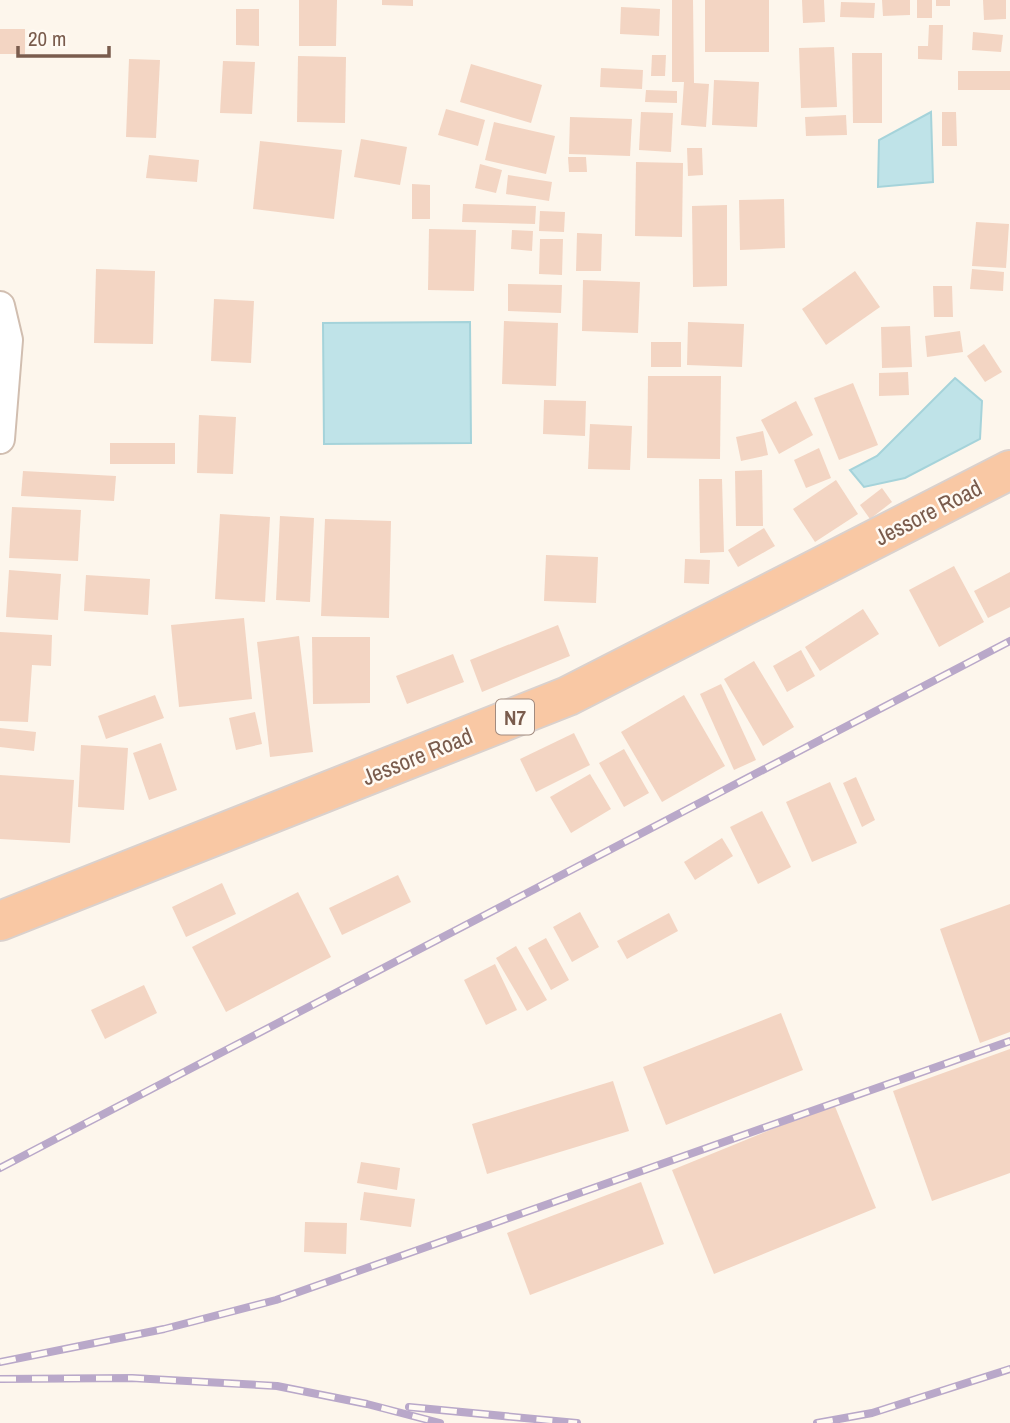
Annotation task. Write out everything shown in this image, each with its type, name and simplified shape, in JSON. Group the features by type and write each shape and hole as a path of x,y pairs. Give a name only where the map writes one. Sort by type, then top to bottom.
{"highway":[{"name":"Jessore Road","path":"0,921 568,696 1010,470"}],"street":[{"path":"0,306 8,340 0,439"}],"water":[{"path":"931,112 933,182 878,187 879,140"},
{"path":"470,322 471,443 324,444 323,323"},
{"path":"955,378 982,401 980,439 905,478 864,487 850,470 877,456"}],"building":[{"path":"299,0 337,0 336,46 299,46"},
{"path":"382,0 413,0 413,6 382,5"},
{"path":"672,0 693,0 694,83 709,84 706,127 681,125 684,82 672,82"},
{"path":"705,0 769,0 769,52 705,52"},
{"path":"802,0 824,0 825,22 803,23"},
{"path":"882,0 910,0 910,15 883,16"},
{"path":"917,0 932,0 932,18 917,18"},
{"path":"936,0 950,0 950,6 936,6"},
{"path":"983,0 1006,0 1006,19 984,20"},
{"path":"841,2 875,3 874,18 840,17"},
{"path":"621,7 660,9 659,36 620,34"},
{"path":"236,9 259,9 259,46 236,45"},
{"path":"929,25 943,25 942,60 918,59 918,46 928,46"},
{"path":"0,29 25,29 25,54 0,54"},
{"path":"973,32 1003,35 1001,52 972,50"},
{"path":"834,47 837,107 801,108 799,48"},
{"path":"852,53 882,53 882,123 853,123"},
{"path":"652,55 666,55 665,76 651,76"},
{"path":"298,56 346,57 345,123 297,122"},
{"path":"129,59 160,60 156,138 126,137"},
{"path":"223,61 255,62 252,114 220,113"},
{"path":"471,64 542,85 531,123 460,102"},
{"path":"601,68 643,70 642,89 600,87"},
{"path":"958,71 1010,71 1010,90 958,90"},
{"path":"714,80 759,82 757,127 712,125"},
{"path":"646,90 677,91 677,103 645,102"},
{"path":"446,109 485,120 478,146 438,135"},
{"path":"641,112 673,113 671,152 639,150"},
{"path":"942,112 956,112 957,146 942,146"},
{"path":"846,115 847,135 806,136 805,117"},
{"path":"570,117 632,119 630,156 569,154"},
{"path":"494,122 555,136 546,174 485,160"},
{"path":"361,139 407,147 400,185 354,177"},
{"path":"260,141 342,150 334,219 253,209"},
{"path":"687,148 702,148 703,175 688,176"},
{"path":"149,155 199,160 197,182 146,178"},
{"path":"568,157 586,157 587,172 569,172"},
{"path":"636,162 683,163 682,237 635,236"},
{"path":"480,164 502,170 496,193 475,188"},
{"path":"508,175 552,182 549,201 506,194"},
{"path":"412,184 430,185 430,219 412,219"},
{"path":"784,199 785,248 740,250 739,200"},
{"path":"463,204 536,206 535,224 462,222"},
{"path":"727,205 727,286 693,287 692,206"},
{"path":"540,211 565,212 564,232 539,231"},
{"path":"976,222 1009,224 1006,268 972,266"},
{"path":"429,229 476,230 474,291 428,290"},
{"path":"512,230 533,231 532,251 511,249"},
{"path":"577,233 602,234 601,271 576,271"},
{"path":"540,239 563,239 562,275 539,274"},
{"path":"96,269 155,271 153,344 94,343"},
{"path":"972,269 1004,272 1003,291 970,289"},
{"path":"855,271 880,307 826,345 802,309"},
{"path":"583,280 640,282 638,333 582,331"},
{"path":"508,284 562,285 561,313 508,311"},
{"path":"933,286 952,286 953,317 934,317"},
{"path":"214,299 254,301 251,363 211,361"},
{"path":"504,321 558,323 556,386 502,384"},
{"path":"688,322 744,324 742,367 687,365"},
{"path":"910,326 912,367 882,368 881,327"},
{"path":"960,331 963,352 927,357 925,336"},
{"path":"651,342 681,342 681,367 651,367"},
{"path":"984,344 1002,372 985,382 967,356"},
{"path":"908,372 909,395 879,396 879,373"},
{"path":"648,376 721,376 720,459 647,458"},
{"path":"853,383 878,445 839,460 814,398"},
{"path":"544,400 586,401 585,436 543,434"},
{"path":"796,401 813,435 779,454 761,420"},
{"path":"199,415 236,417 233,474 197,473"},
{"path":"590,424 632,426 630,470 588,469"},
{"path":"763,431 768,455 741,461 736,437"},
{"path":"110,443 175,443 175,464 110,464"},
{"path":"819,448 831,478 806,488 794,460"},
{"path":"762,470 763,526 736,526 735,471"},
{"path":"23,471 116,476 114,501 21,496"},
{"path":"699,479 722,479 724,552 700,553"},
{"path":"836,480 858,514 815,542 793,509"},
{"path":"882,488 892,502 870,519 860,505"},
{"path":"12,507 81,510 78,561 9,558"},
{"path":"220,514 270,517 265,602 215,599"},
{"path":"280,516 314,518 310,602 276,600"},
{"path":"325,519 391,521 389,618 321,616"},
{"path":"764,528 775,546 738,567 728,550"},
{"path":"546,555 598,557 596,603 544,601"},
{"path":"685,559 710,560 709,584 684,583"},
{"path":"954,566 984,622 939,647 909,590"},
{"path":"9,570 61,574 58,620 6,617"},
{"path":"1010,572 1010,607 988,618 974,591"},
{"path":"86,575 150,579 148,615 84,611"},
{"path":"863,609 879,634 820,671 805,647"},
{"path":"244,618 252,699 179,707 171,625"},
{"path":"558,625 570,656 482,692 470,660"},
{"path":"0,632 52,635 51,666 32,665 28,722 0,721"},
{"path":"299,636 313,752 270,757 257,642"},
{"path":"312,637 370,637 370,703 313,704"},
{"path":"801,650 815,676 787,692 773,666"},
{"path":"453,654 464,682 407,704 396,676"},
{"path":"754,661 794,727 763,746 724,679"},
{"path":"721,684 756,760 734,770 700,694"},
{"path":"155,695 164,718 106,739 98,716"},
{"path":"684,695 725,766 662,802 621,732"},
{"path":"255,712 262,744 236,750 229,718"},
{"path":"0,728 36,732 34,751 0,747"},
{"path":"574,733 590,765 536,792 520,759"},
{"path":"161,743 177,790 149,800 133,753"},
{"path":"81,745 128,748 124,810 78,807"},
{"path":"624,749 649,793 624,807 599,763"},
{"path":"590,774 611,809 571,833 550,797"},
{"path":"0,775 74,780 70,843 0,839"},
{"path":"856,777 875,820 862,827 843,783"},
{"path":"830,782 857,843 812,862 786,802"},
{"path":"762,811 791,867 758,884 730,827"},
{"path":"722,838 733,856 695,880 684,862"},
{"path":"398,875 411,902 342,935 329,908"},
{"path":"222,883 236,914 186,937 172,907"},
{"path":"298,892 331,957 226,1012 192,947"},
{"path":"1010,904 1010,1032 980,1043 940,929"},
{"path":"580,912 599,947 572,962 553,927"},
{"path":"669,913 678,931 627,959 617,941"},
{"path":"546,938 569,980 551,990 528,948"},
{"path":"516,946 547,1000 527,1011 496,958"},
{"path":"495,964 517,1010 486,1025 464,980"},
{"path":"144,985 157,1013 105,1039 91,1010"},
{"path":"781,1013 803,1070 666,1125 643,1067"},
{"path":"1010,1049 1010,1173 932,1201 893,1091"},
{"path":"613,1081 629,1131 487,1174 472,1124"},
{"path":"834,1104 876,1208 714,1274 672,1170"},
{"path":"361,1162 400,1168 397,1190 357,1183"},
{"path":"641,1182 664,1244 530,1295 507,1233"},
{"path":"364,1192 415,1199 411,1227 360,1220"},
{"path":"305,1222 347,1223 346,1254 304,1252"}],"railway":[{"path":"0,1168 1010,641"},
{"path":"0,1362 164,1329 276,1300 1010,1041"},
{"path":"817,1423 872,1413 1010,1369"},
{"path":"0,1379 132,1378 277,1386 367,1404 440,1423"},
{"path":"409,1407 577,1423"}]}
